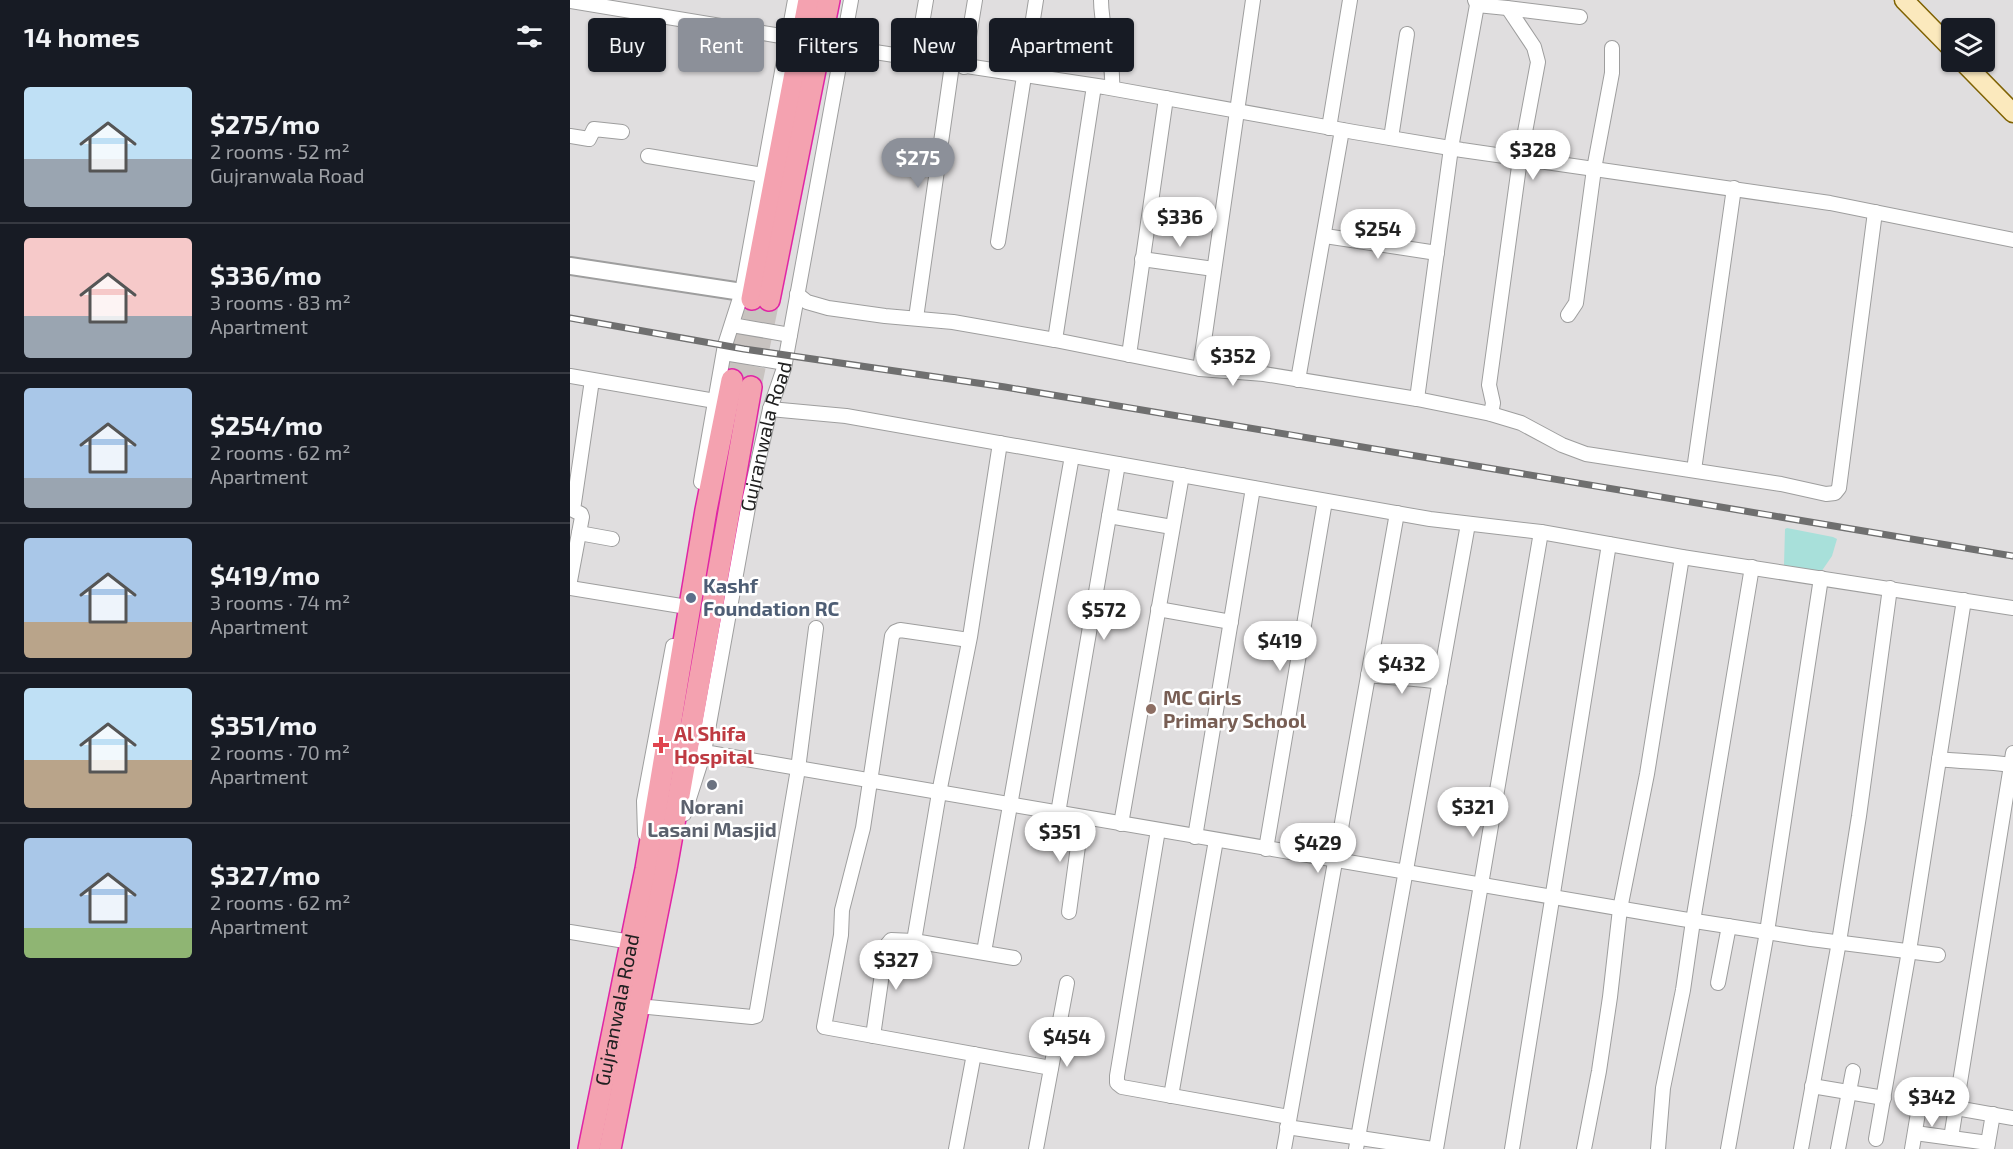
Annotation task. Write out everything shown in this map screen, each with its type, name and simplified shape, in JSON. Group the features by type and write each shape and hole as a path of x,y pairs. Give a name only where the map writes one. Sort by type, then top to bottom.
{"highway":[{"name":"Gujranwala Road","path":"754,297 809,0"},
{"name":"Gujranwala Road","path":"754,297 829,0"},
{"name":"Gujranwala Road","path":"610,1149 638,1006 656,869 741,384"},
{"name":"Gujranwala Road","path":"589,1149 631,942 656,869"}],"main road":[{"path":"1904,0 1941,38"},
{"path":"1974,72 2013,113"}],"street":[{"name":"Gujranwala Road","path":"792,18 795,0"},
{"name":"Gujranwala Road","path":"848,18 851,0"},
{"path":"923,18 926,0"},
{"path":"970,18 975,0"},
{"path":"998,242 1036,0"},
{"path":"1101,0 1103,28 1112,62 1112,88"},
{"path":"1200,369 1254,0"},
{"path":"1298,381 1325,236 1350,0"},
{"path":"570,1 776,35"},
{"path":"1417,399 1451,148 1476,2 1580,17"},
{"path":"1491,414 1493,403 1489,385 1521,159 1538,69 1538,57 1534,47 1507,8"},
{"path":"1391,138 1407,34"},
{"path":"1568,315 1576,303 1594,169 1612,73 1612,48"},
{"path":"977,69 1112,88 1451,148 1734,188 1875,212 2013,240"},
{"name":"Gujranwala Road","path":"656,869 644,801 681,606 724,353 732,325 754,297 764,175 782,72"},
{"name":"Gujranwala Road","path":"656,869 704,752 749,502 770,409 785,363 837,72"},
{"path":"916,318 957,72"},
{"path":"1055,340 1094,86"},
{"path":"1129,355 1166,98"},
{"path":"570,136 589,139 594,129 622,132"},
{"path":"648,156 764,175"},
{"path":"1694,470 1734,188"},
{"path":"797,294 807,302 828,308 953,322 1200,369 1246,372 1417,399 1491,414 1521,423 1562,445 1586,454 1781,484 1826,494 1835,493 1839,488 1875,212"},
{"path":"1325,236 1437,254"},
{"path":"1142,259 1214,269"},
{"path":"570,266 754,297"},
{"path":"732,325 790,335"},
{"path":"724,353 785,363"},
{"path":"570,376 715,401"},
{"path":"570,581 573,550 582,516 573,510 592,380"},
{"path":"770,409 846,416 1397,513 1541,532 2013,608"},
{"path":"914,941 939,793 969,640 1000,443"},
{"path":"984,952 1072,456"},
{"path":"1058,813 1118,464"},
{"path":"1121,824 1182,475"},
{"path":"1195,837 1253,488"},
{"path":"1266,849 1325,501"},
{"path":"1284,1149 1397,513"},
{"path":"1109,516 1172,527"},
{"path":"1357,1144 1468,524"},
{"path":"1158,830 1116,1080 1118,1085 1288,1122 1357,1144 1435,1149 1541,532"},
{"path":"579,533 612,539"},
{"path":"1512,1149 1609,544"},
{"path":"1584,1149 1601,1060 1620,909 1647,774 1682,556"},
{"path":"1658,1149 1663,1088 1683,990 1752,567"},
{"path":"1728,1149 1767,932 1821,578"},
{"path":"570,588 681,606"},
{"path":"1801,1149 1839,942 1862,796 1890,588"},
{"path":"1876,1139 1909,951 1964,600"},
{"path":"1158,609 1231,622"},
{"path":"638,1006 756,1016 798,769 816,628"},
{"path":"969,640 903,630 893,633 863,828 842,910 836,969 824,1027 1051,1068"},
{"path":"1368,675 1399,680 1413,678 1440,682"},
{"path":"704,752 1620,909 1938,955"},
{"path":"1939,759 1968,762 2012,759 1951,1138"},
{"path":"1069,912 1082,817"},
{"path":"1171,1096 1216,840"},
{"path":"1718,982 1729,926"},
{"path":"570,932 631,942"},
{"path":"873,1036 887,943 894,939 1014,958"},
{"path":"1036,1149 1067,983"},
{"path":"956,1149 974,1054"},
{"path":"1838,1149 1853,1071"},
{"path":"1812,1086 1884,1098"},
{"path":"1912,1149 1920,1101"},
{"path":"1956,1108 2013,1118"},
{"path":"1915,1133 1987,1146 1994,1114"}],"shaded area":[{"path":"570,0 2013,0 2013,1149 570,1149"}],"water":[{"path":"1785,529 1837,539 1832,556 1821,572 1784,565"}],"tunnel":[{"path":"732,380 752,299"},
{"path":"751,387 769,300"}],"railway":[{"path":"570,318 744,349 1005,387 2013,556"}],"place":[{"name":"Kashf Foundation RC","path":"691,598"},
{"name":"MC Girls Primary School","path":"1151,709"},
{"name":"Al Shifa Hospital","path":"661,745"},
{"name":"Norani Lasani Masjid","path":"712,785"}]}
